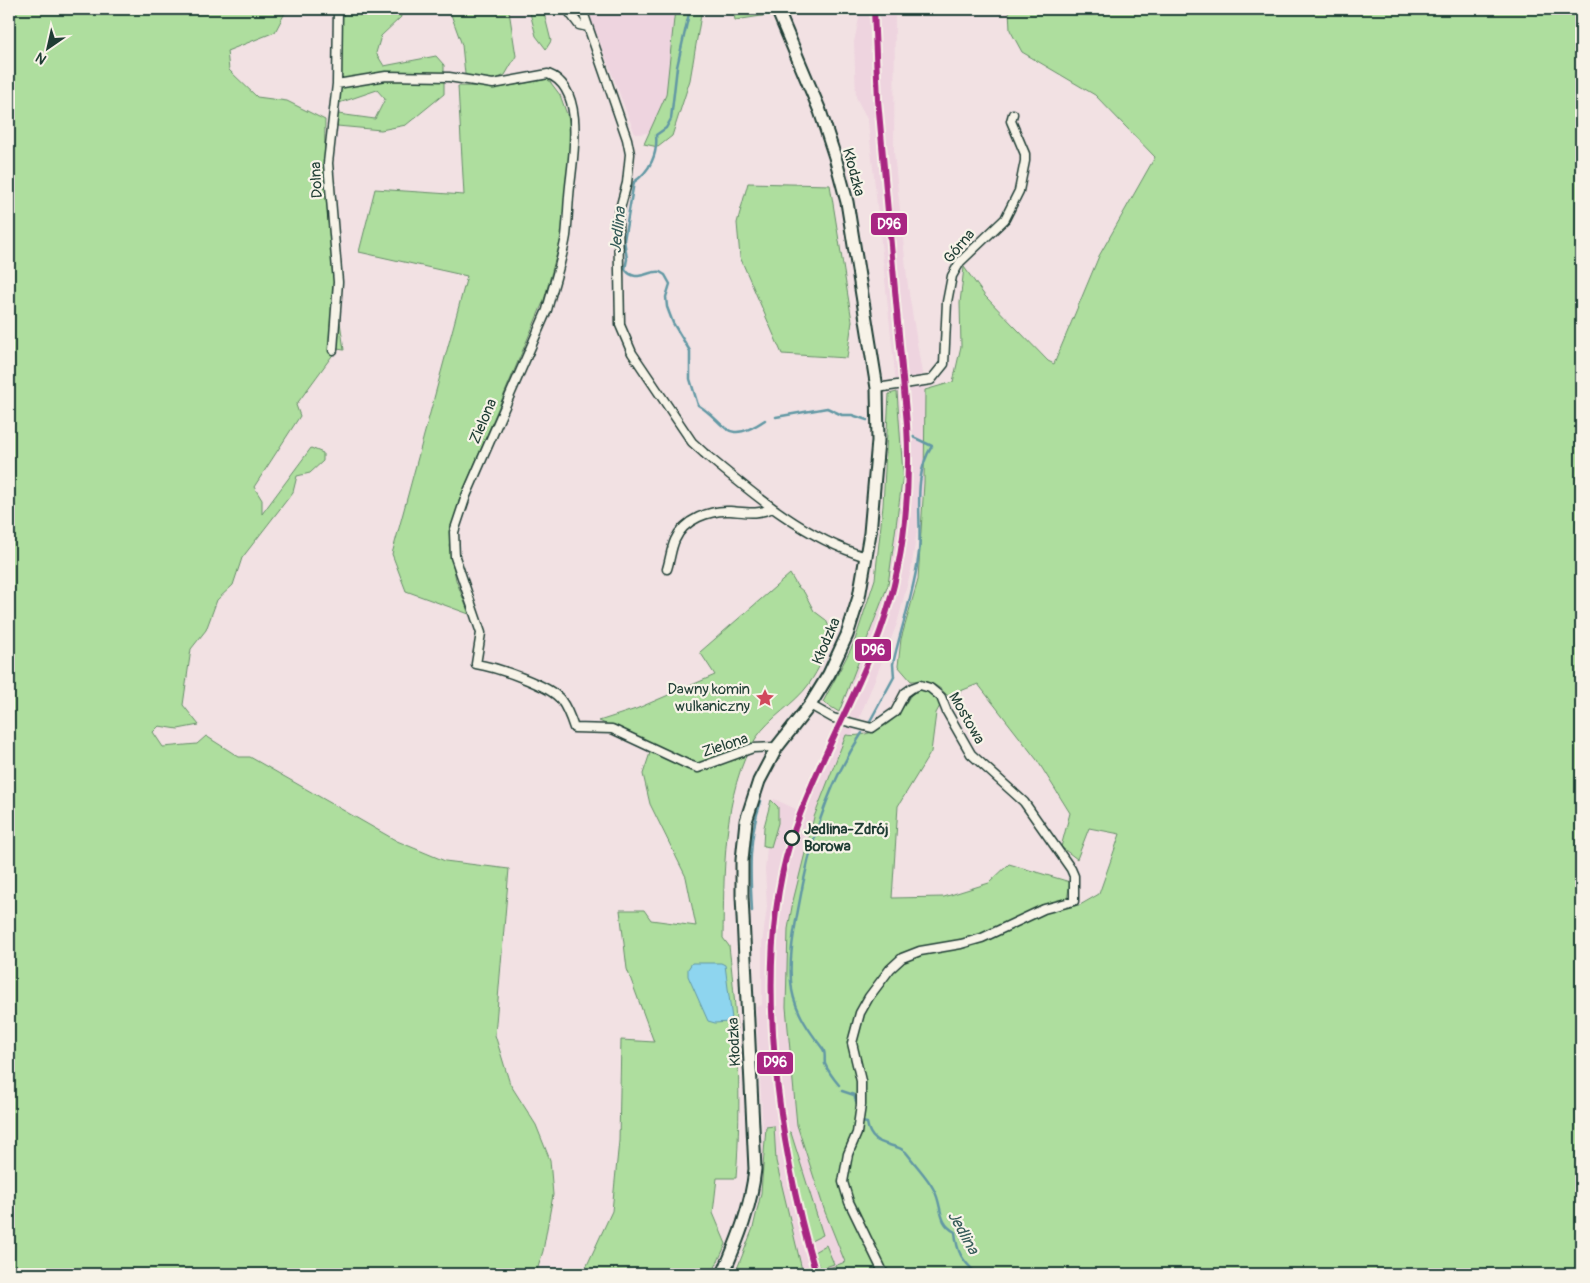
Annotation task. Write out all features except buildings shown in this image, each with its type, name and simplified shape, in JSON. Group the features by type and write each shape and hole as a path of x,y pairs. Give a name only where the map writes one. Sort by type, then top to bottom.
{"main road":[{"name":"Kłodzka","path":"723,1274 747,1217 755,1169 742,896 746,821 759,781 777,747 810,706 829,674 847,636 859,597 866,557 878,441 877,388 847,202 820,111 777,9"}],"street":[{"name":"Dolna","path":"332,350 336,326 338,282 333,242 328,163 336,84 338,9"},
{"path":"567,9 579,25 588,27"},
{"path":"582,9 627,138 630,154 627,183 618,216 617,254 620,325 632,354 692,442 772,508 794,523 840,547 866,557"},
{"name":"Zielona","path":"336,84 386,76 449,74 493,84 548,74 555,77 562,85 574,120 575,148 566,237 547,310 466,496 454,532 454,557 481,632 476,664 503,670 551,692 561,700 574,728 612,729 698,768 753,748 777,747"},
{"name":"Górna","path":"877,388 931,380 944,364 946,302 952,276 960,262 1005,219 1019,191 1025,162 1024,154 1011,121 1013,114"},
{"path":"667,570 675,540 690,522 702,515 721,510 762,513 772,508"},
{"name":"Mostowa","path":"810,706 833,718 872,728 895,712 905,693 912,688 920,685 930,688 941,697 947,712 971,754 1024,802 1074,876 1074,900 1044,909 982,938 961,944 920,951 902,958 890,969 869,997 860,1013 852,1043 861,1081 860,1117 857,1133 845,1166 843,1182 849,1202 884,1274"}],"shaded area":[{"path":"587,9 681,9 662,122 652,133 635,134"},
{"path":"861,9 895,9 894,153 908,287 925,392 925,432 924,483 911,570 897,624 859,719 839,712 888,585 903,475 897,392 868,121 856,97 854,42"},
{"path":"835,722 854,729 843,757 871,1274 782,1274 760,1217 763,1131 756,1007 762,1005 762,944 767,907 765,870 769,823 774,799 798,810"}],"green space":[{"path":"9,9 287,9 275,32 227,51 229,70 257,97 287,101 325,120 327,207 344,350 337,349 296,405 300,416 254,487 262,500 262,514 311,448 323,453 323,461 310,473 297,476 293,492 242,558 233,585 217,600 206,630 191,649 183,705 199,725 178,729 159,726 153,732 163,747 197,744 206,736 239,757 250,757 397,841 445,861 509,869 495,1035 510,1084 536,1125 550,1160 553,1195 543,1251 536,1274 9,1274"},
{"path":"343,9 399,9 401,17 381,36 376,53 384,66 436,56 444,65 444,94 406,125 381,130 337,126 338,114 375,119 385,99 377,90 339,103 337,93"},
{"path":"449,9 516,9 509,11 516,56 505,75 491,81 476,81 465,74 462,45"},
{"path":"529,9 543,9 551,41 546,49 536,36"},
{"path":"675,9 702,9 690,80 672,136 658,147 644,144 666,95"},
{"path":"745,9 765,9 768,15 735,20 734,14"},
{"path":"1009,9 1581,9 1581,1274 1336,1274 1322,1269 1306,1274 814,1274 845,1262 825,1212 797,1125 786,1007 788,929 814,817 846,735 869,733 891,722 920,685 941,697 941,704 936,713 931,752 898,806 892,898 944,897 989,883 1009,864 1070,882 1066,906 1080,905 1099,894 1120,834 1089,828 1077,859 1061,847 1070,813 1037,760 978,684 948,696 940,688 932,684 922,681 911,681 898,666 901,639 918,580 924,483 925,390 953,382 961,346 960,303 964,267 985,296 1048,361 1054,364 1099,256 1155,157 1095,95 1022,52 1010,30"},
{"path":"548,79 560,95 569,120 570,148 562,235 544,300 459,501 449,545 456,580 469,614 406,591 392,554 467,276 359,252 375,189 464,195 458,86 503,87"},
{"path":"748,183 830,185 852,321 847,358 782,354 740,257 737,223"},
{"path":"897,392 903,474 888,585 839,712 823,702 854,643 875,579 883,506 889,394"},
{"path":"790,574 797,586 804,592 814,611 826,620 833,636 809,684 756,738 745,759 731,808 725,862 723,938 729,946 735,1004 739,1091 738,1149 736,1178 717,1178 713,1213 726,1244 712,1274 583,1274 612,1211 619,1141 621,1040 654,1042 627,969 620,910 644,910 651,920 696,926 686,877 650,804 643,774 653,744 599,721 636,709 715,675 700,652"},
{"path":"771,800 778,807 778,823 771,847 763,846 764,827"},
{"path":"774,1126 776,1161 803,1274 735,1274 753,1228 761,1193 766,1127"},
{"path":"788,1131 791,1133 823,1235 811,1241 797,1189"},
{"path":"826,1245 834,1264 820,1269 814,1252"}],"water":[{"path":"692,963 721,963 725,965 732,1019 729,1022 715,1023 708,1021 688,976 688,969"}],"waterway":[{"name":"Jedlina","path":"690,9 677,67 671,119 666,128 656,135 656,149 652,162 640,178 634,182 624,240 627,259 625,269 633,276 660,272 665,275 670,284 666,297 667,307 673,323 690,351 690,379 698,405 721,425 734,432 742,432 765,420"},
{"name":"Jedlina","path":"776,417 827,408 842,415 852,415 867,420"},
{"name":"Jedlina","path":"870,721 894,677 893,664 917,566 920,539 920,484 922,470 932,446 913,437"},
{"name":"Jedlina","path":"839,1085 825,1064 824,1051 797,1007 792,990 791,960 794,930 802,887 821,818 838,775 862,733"},
{"path":"752,911 752,842 761,801"},
{"name":"Jedlina","path":"842,1091 854,1095 857,1104"},
{"name":"Jedlina","path":"863,1119 862,1122 867,1123 874,1138 904,1151 926,1177 937,1196 945,1224 955,1232 961,1256 977,1274"}],"transit line":[{"name":"D96","path":"816,1274 791,1172 781,1116 772,1002 773,946 779,893 790,843 821,763 858,685 880,632 895,581 907,503 907,424 878,100 874,9"}],"place":[{"name":"Dawny komin wulkaniczny","path":"765,698"},
{"name":"Jedlina-Zdrój Borowa","path":"792,838"}]}
